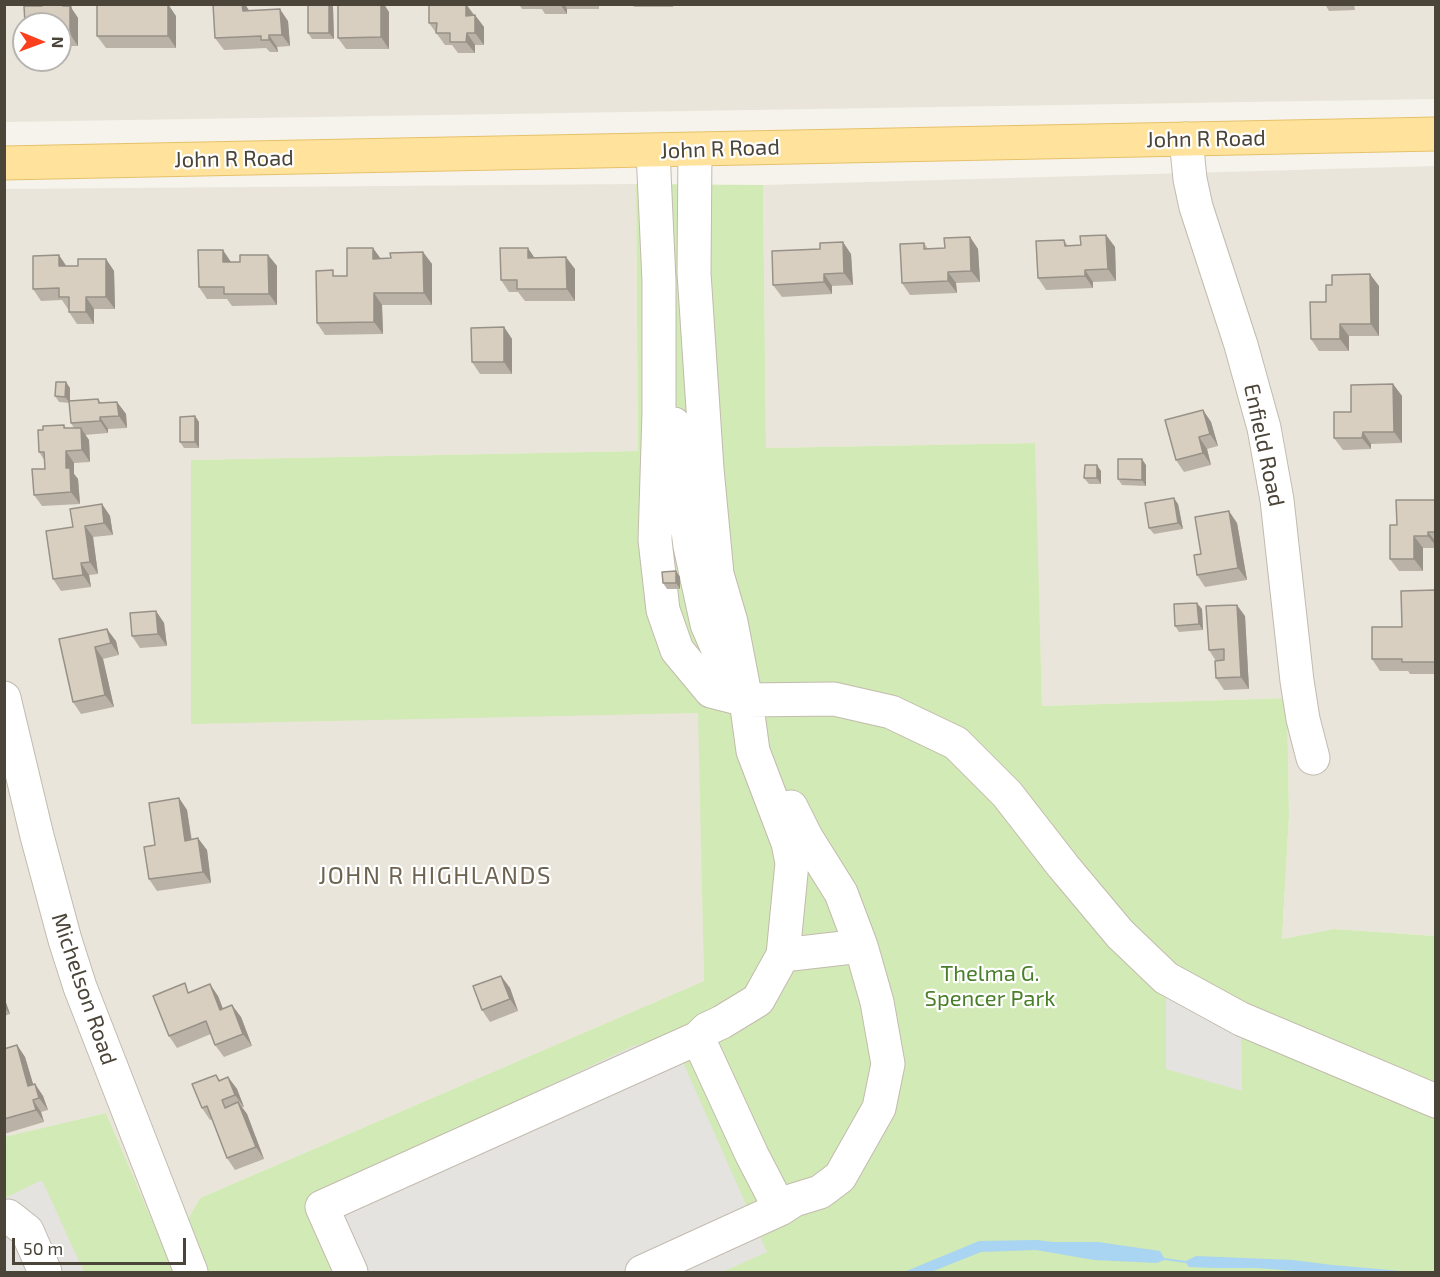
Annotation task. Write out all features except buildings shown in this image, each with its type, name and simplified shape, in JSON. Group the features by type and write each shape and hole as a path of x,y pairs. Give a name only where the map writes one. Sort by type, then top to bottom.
{"main road":[{"name":"John R Road","path":"4,163 1436,134"}],"street":[{"name":"Enfield Road","path":"1186,139 1196,207 1244,355 1264,428 1277,500 1297,681 1303,719 1313,758"},
{"path":"642,1272 780,1209 794,1200 820,1192 840,1177 879,1108 888,1064 877,1002 861,946 842,893 806,837 780,787 746,700 721,661 707,624 690,546 689,421 694,273 694,150"},
{"path":"652,151 659,281 655,540 663,610 676,650 711,691 746,700 834,699 891,712 956,743 1007,794 1120,934 1166,978 1241,1019 1436,1101"},
{"path":"351,1272 322,1207 698,1038 707,1029 758,1000 783,955 792,863 788,843 753,751 731,622 717,574 689,421 659,378"},
{"path":"671,635 707,624"},
{"name":"Michelson Road","path":"4,698 40,847 80,987 191,1272"},
{"path":"783,955 861,946"},
{"path":"698,1038 752,1155 780,1209"},
{"path":"4,1217 8,1216 27,1231 45,1272"}],"shaded area":[{"path":"4,5 1435,5 1435,99 5,122"},
{"path":"1435,166 1435,936 1334,929 1282,939 1289,816 1287,698 1042,706 1034,443 766,448 763,185"},
{"name":"JOHN R HIGHLANDS","path":"636,184 638,451 191,460 191,723 699,712 704,981 200,1198 167,1257 106,1113 5,1137 4,189"},
{"path":"1166,978 1241,1019 1242,1091 1166,1069"},
{"path":"671,1035 767,1252 722,1272 338,1272 306,1200 633,1046"},
{"path":"42,1180 84,1272 5,1272 5,1198"}],"green space":[{"name":"Thelma G. Spencer Park","path":"636,184 763,185 766,448 1035,443 1042,706 1287,698 1289,816 1282,939 1334,929 1435,936 1435,1272 5,1272 4,1137 106,1113 167,1256 200,1198 704,981 698,713 191,724 191,460 638,451"}],"water":[{"path":"979,1241 1098,1242 1160,1251 1164,1258 1186,1261 1196,1256 1293,1260 1413,1272 1308,1272 1257,1268 1189,1267 1186,1263 1164,1260 1157,1263 1094,1260 1036,1250 981,1252 931,1272 904,1272"}],"district":[{"name":"JOHN R HIGHLANDS","path":"435,876"}]}
